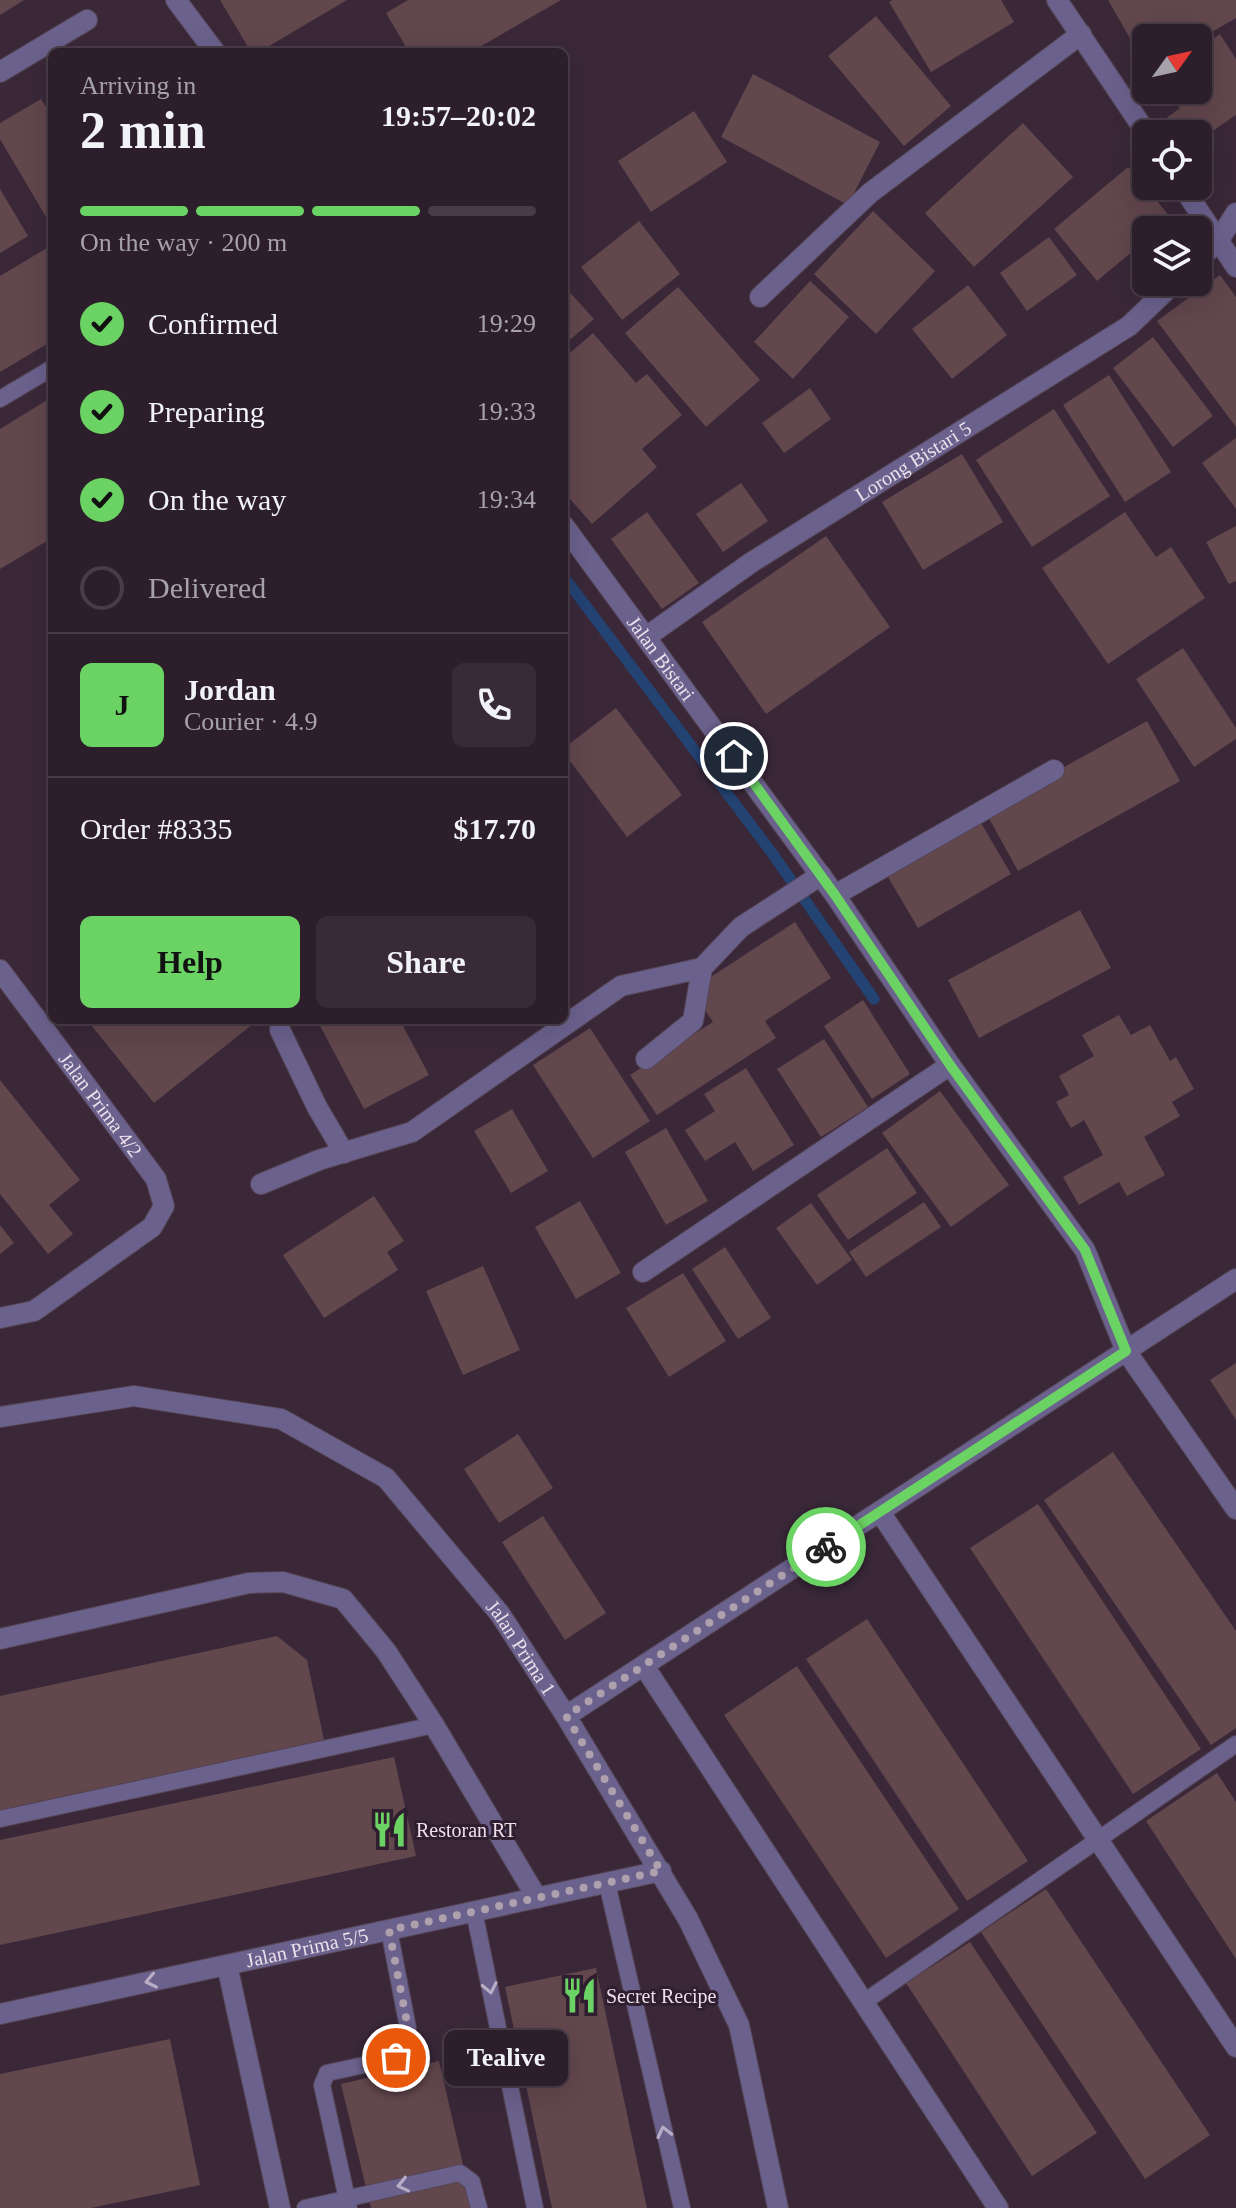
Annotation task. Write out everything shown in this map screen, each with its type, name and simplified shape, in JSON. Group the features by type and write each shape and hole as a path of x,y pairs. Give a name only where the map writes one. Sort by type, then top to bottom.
{"street":[{"path":"176,0 212,48"},
{"path":"1057,0 1138,120"},
{"path":"0,72 87,20"},
{"path":"760,297 870,193 1081,34"},
{"path":"1191,200 1236,267"},
{"path":"1212,247 1236,213"},
{"name":"Lorong Bistari 5","path":"646,637 752,562 1129,326 1160,296"},
{"name":"Jalan Bistari","path":"568,531 816,879 835,895 950,1065 1085,1250 1126,1351 1236,1509"},
{"path":"835,895 1054,770"},
{"path":"568,1023 621,986 702,968 741,927 816,879"},
{"path":"646,1059 693,1021 702,968"},
{"name":"Jalan Prima 4/2","path":"0,970 156,1179 164,1206 152,1227 34,1311 0,1318"},
{"path":"261,1184 319,1160 412,1132 567,1024"},
{"path":"280,1030 317,1107 344,1153"},
{"path":"643,1272 950,1065"},
{"path":"566,1716 1236,1279"},
{"name":"Jalan Prima 1","path":"0,1417 134,1396 281,1419 386,1478 500,1614 566,1716 688,1919 739,2025 778,2208"},
{"path":"880,1512 1236,2047"},
{"path":"0,1639 249,1583 283,1582 343,1599 386,1651 537,1898"},
{"path":"644,1666 998,2208"},
{"name":"Jalan Prima 5/5","path":"0,2014 661,1871"},
{"path":"227,1965 280,2208"}],"lane":[{"path":"0,399 48,370"},
{"path":"0,1819 434,1725"},
{"path":"864,2002 1236,1744"},
{"path":"607,1883 682,2208"},
{"path":"474,1911 535,2208"},
{"path":"348,2203 322,2085 327,2073 396,2058 408,2028 389,1930"},
{"path":"305,2208 348,2203 460,2173 472,2182 479,2208"}],"building":[{"path":"0,0 24,0 0,15"},
{"path":"220,0 347,0 266,48 249,48"},
{"path":"408,0 561,0 478,48 407,48 386,13"},
{"path":"1001,0 1014,22 931,72 889,2"},
{"path":"1108,0 1236,0 1236,18 1212,32 1212,24 1132,24 1132,42"},
{"path":"876,16 951,106 904,146 828,56"},
{"path":"1220,34 1236,59 1236,115 1212,131 1212,120 1166,120 1180,108 1177,104 1212,104 1212,39"},
{"path":"753,74 880,142 848,205 721,137"},
{"path":"41,99 48,110 48,220 0,139 0,123"},
{"path":"694,111 727,162 651,212 618,161"},
{"path":"1023,123 1073,177 974,267 925,213"},
{"path":"1128,167 1132,172 1132,200 1156,200 1169,216 1132,216 1132,252 1097,281 1054,229"},
{"path":"0,189 28,236 0,253"},
{"path":"873,211 935,271 876,334 814,274"},
{"path":"639,221 680,274 622,320 581,267"},
{"path":"1049,237 1077,275 1027,311 1000,273"},
{"path":"48,247 48,343 0,372 0,276"},
{"path":"1220,275 1236,297 1236,427 1157,321 1191,296 1212,296 1212,281"},
{"path":"810,281 849,317 793,379 754,342"},
{"path":"968,285 1007,335 952,379 912,329"},
{"path":"678,287 760,380 706,427 625,333"},
{"path":"568,290 594,319 568,342"},
{"path":"593,333 636,383 647,374 682,415 642,449 657,467 592,524 568,497 568,477 571,474 568,470 568,355"},
{"path":"1153,337 1213,416 1173,447 1113,368"},
{"path":"1109,375 1171,472 1125,502 1063,405"},
{"path":"810,388 831,419 784,453 762,423"},
{"path":"48,399 48,540 0,569 0,429"},
{"path":"1054,409 1110,496 1032,547 976,460"},
{"path":"1236,438 1236,509 1202,463"},
{"path":"962,454 1003,522 923,570 882,502"},
{"path":"741,483 768,521 723,552 696,514"},
{"path":"647,512 699,583 662,609 611,539"},
{"path":"1125,512 1156,557 1171,547 1205,598 1108,664 1042,568"},
{"path":"1236,526 1236,581 1229,584 1206,542"},
{"path":"826,536 890,627 766,714 702,622"},
{"path":"1183,648 1236,728 1236,739 1194,767 1136,679"},
{"path":"616,708 682,795 627,837 568,758 568,745"},
{"path":"1147,721 1180,781 1018,871 985,811"},
{"path":"981,823 1011,874 918,928 888,877"},
{"path":"1080,910 1111,968 979,1038 948,980"},
{"path":"795,922 831,978 765,1021 776,1038 657,1115 630,1075 713,1022 697,998 709,991 703,982"},
{"path":"863,1000 910,1074 872,1099 824,1026"},
{"path":"1119,1015 1131,1035 1150,1025 1170,1061 1176,1057 1194,1089 1172,1102 1180,1116 1144,1137 1165,1175 1127,1196 1119,1182 1079,1205 1063,1177 1103,1155 1084,1120 1071,1128 1056,1102 1069,1095 1059,1076 1094,1056 1082,1035"},
{"path":"90,1024 253,1024 154,1103"},
{"path":"319,1024 402,1024 429,1075 364,1109"},
{"path":"590,1028 650,1121 593,1158 533,1065"},
{"path":"824,1039 868,1107 821,1137 777,1069"},
{"path":"746,1068 794,1145 753,1171 735,1142 705,1161 685,1130 715,1111 704,1094"},
{"path":"0,1080 80,1180 49,1205 73,1234 48,1254 0,1194"},
{"path":"940,1091 1009,1185 951,1227 882,1133"},
{"path":"512,1109 548,1171 511,1193 474,1131"},
{"path":"666,1128 708,1201 666,1225 625,1152"},
{"path":"887,1148 917,1193 848,1240 817,1195"},
{"path":"374,1196 404,1241 387,1252 398,1270 324,1318 283,1255"},
{"path":"580,1201 621,1273 576,1299 535,1227"},
{"path":"924,1202 941,1227 866,1277 849,1252"},
{"path":"811,1203 852,1260 817,1285 776,1228"},
{"path":"0,1225 14,1243 0,1254"},
{"path":"725,1247 771,1318 738,1339 692,1269"},
{"path":"483,1266 520,1350 463,1375 426,1291"},
{"path":"683,1273 726,1341 669,1377 626,1308"},
{"path":"1236,1363 1236,1420 1210,1380"},
{"path":"518,1434 553,1488 499,1523 464,1469"},
{"path":"1113,1452 1236,1631 1236,1728 1211,1745 1044,1500"},
{"path":"1038,1504 1201,1749 1133,1794 970,1548"},
{"path":"543,1516 606,1613 565,1640 502,1542"},
{"path":"867,1619 1028,1861 967,1901 806,1659"},
{"path":"277,1636 307,1660 324,1740 0,1810 0,1696"},
{"path":"797,1666 959,1909 886,1958 724,1715"},
{"path":"394,1757 416,1856 0,1945 0,1840"},
{"path":"1217,1773 1236,1802 1236,1959 1146,1821"},
{"path":"1046,1889 1210,2135 1145,2179 981,1932"},
{"path":"970,1942 1097,2133 1032,2176 906,1983"},
{"path":"596,1968 647,2208 552,2208 505,1987"},
{"path":"170,2039 200,2185 91,2208 0,2208 0,2074"},
{"path":"439,2061 473,2208 371,2208 341,2084"}],"waterway":[{"path":"568,582 772,853 874,999"}],"way so far":[{"path":"396,2058 408,2028 389,1930 661,1871 566,1716 826,1547"}],"place":[{"name":"Restoran RT","path":"390,1830"},
{"name":"Secret Recipe","path":"580,1996"},
{"name":"Tealive","path":"396,2058"}],"route":[{"path":"734,756 835,895 950,1065 1085,1250 1126,1351 826,1547"}]}
